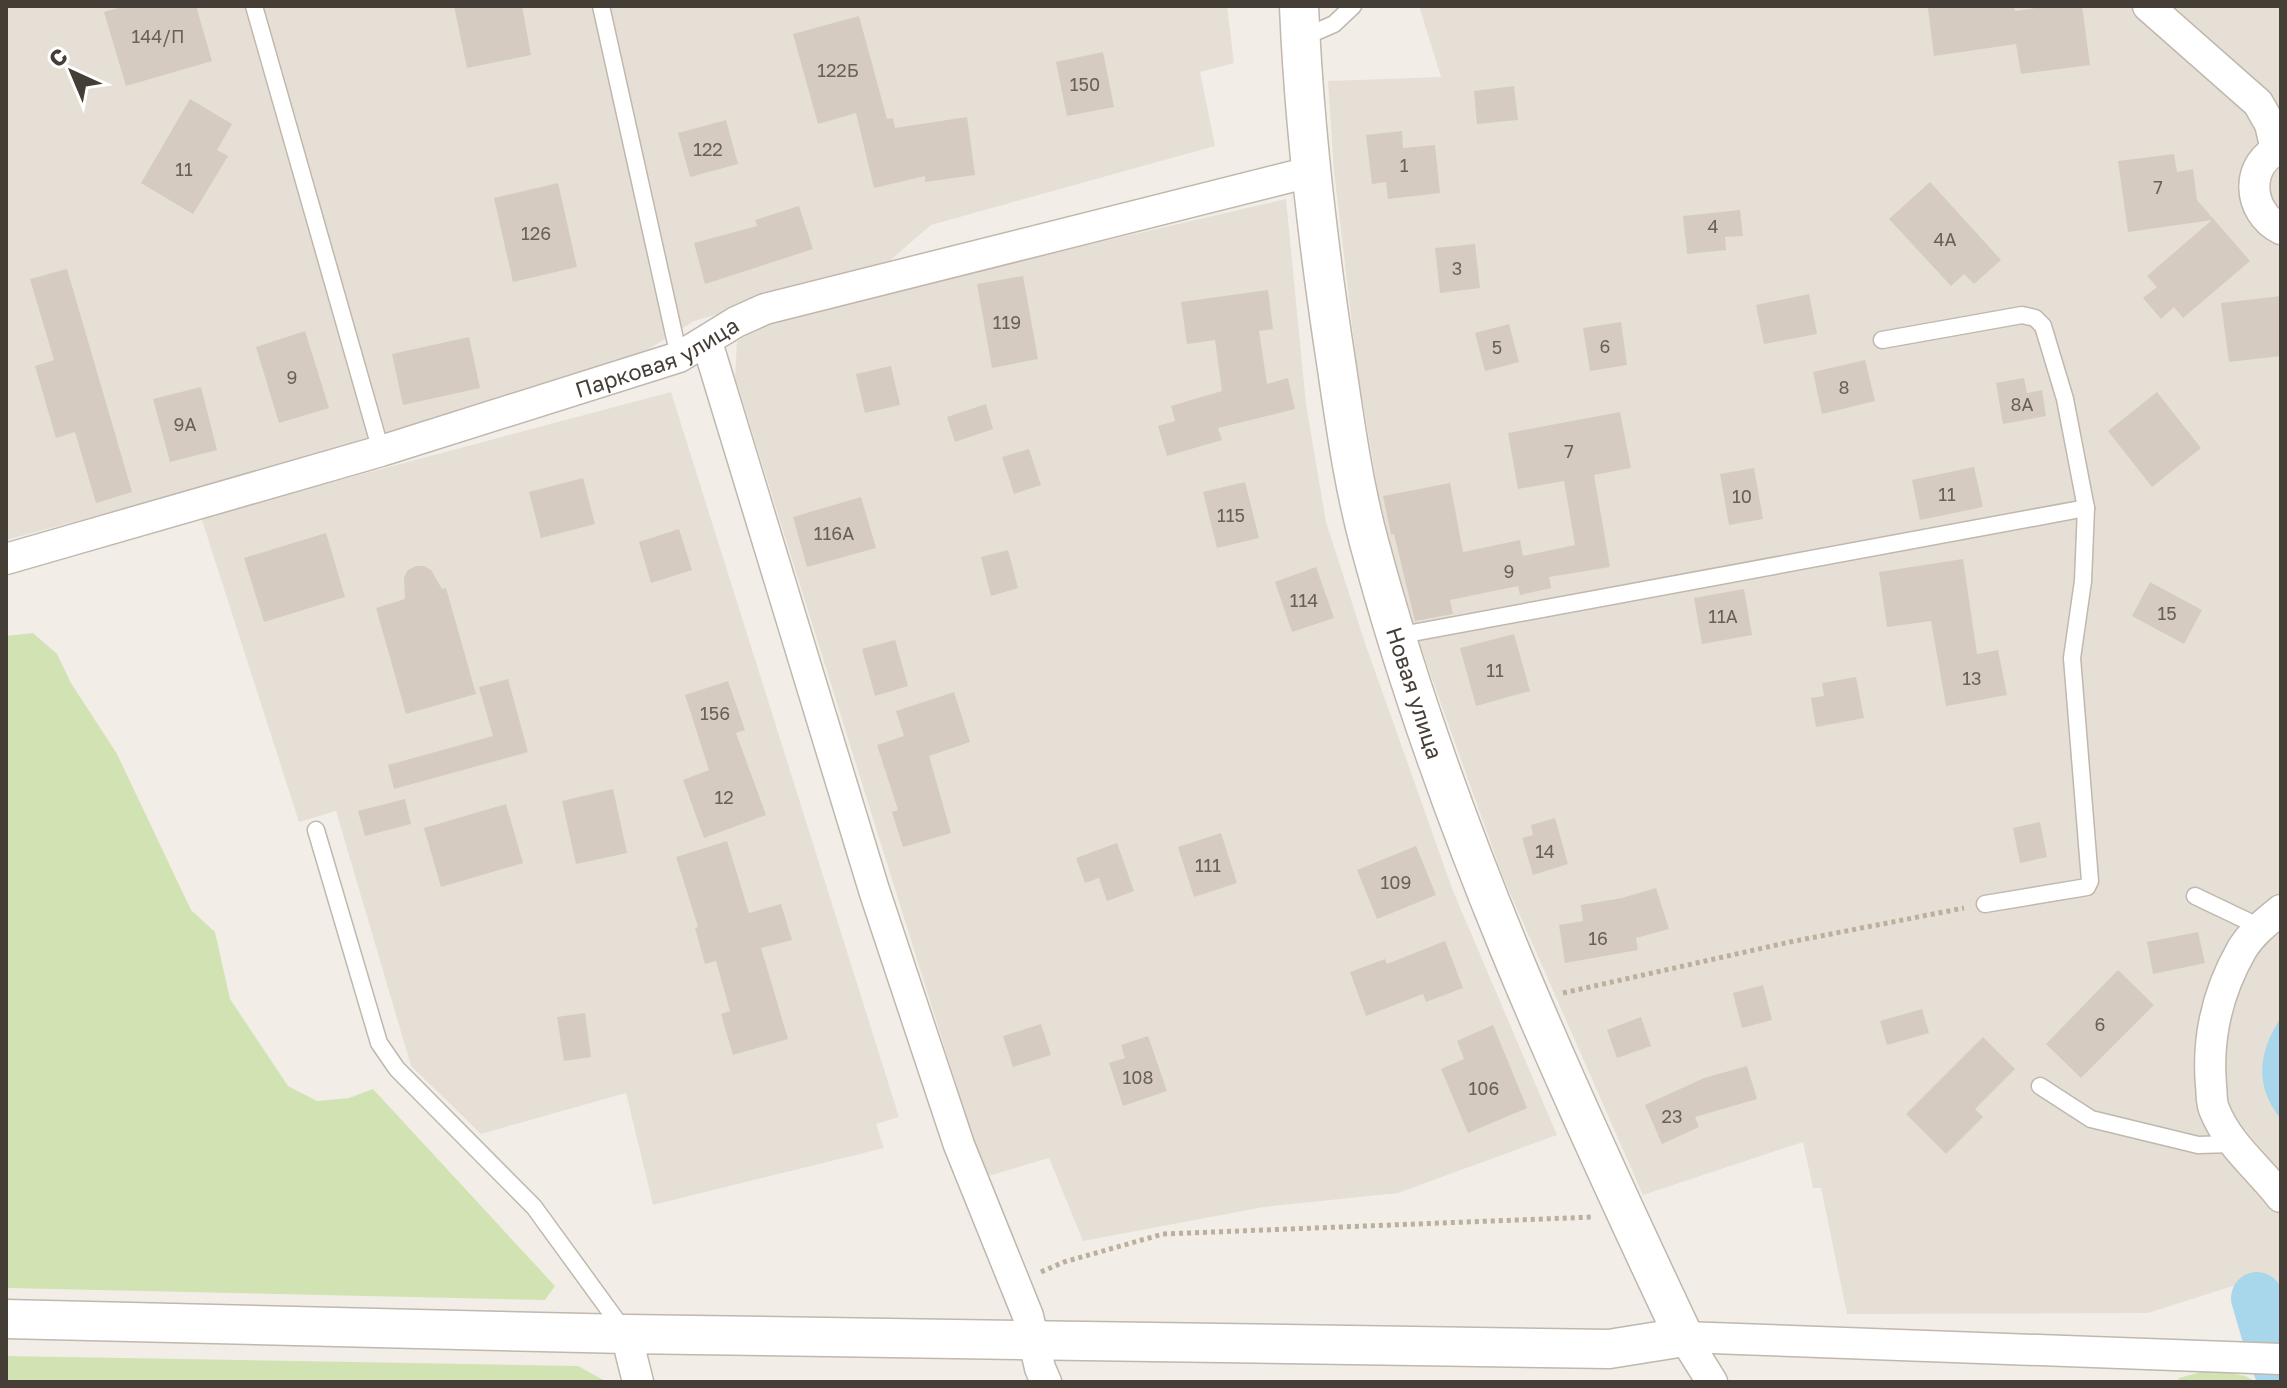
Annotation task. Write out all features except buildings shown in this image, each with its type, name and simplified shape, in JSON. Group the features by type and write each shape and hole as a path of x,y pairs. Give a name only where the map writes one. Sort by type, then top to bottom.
{"street":[{"path":"2148,6 2258,103 2270,124 2278,149 2263,161 2255,177 2254,194 2259,211 2271,224 2281,229"},
{"name":"Новая улица","path":"1300,22 1310,172 1347,434 1368,538 1396,636 1456,817 1533,1010 1684,1337"},
{"name":"Парковая улица","path":"6,559 381,451 679,357 736,322 765,309 1310,172"},
{"path":"707,342 874,890 959,1145 1028,1316 1046,1382"},
{"path":"2270,919 2242,949 2216,1014 2209,1057 2213,1107 2232,1144 2266,1177 2281,1197"},
{"path":"6,1319 626,1334 1609,1349 1684,1337 2281,1359"},
{"path":"626,1334 638,1382"},
{"path":"1684,1337 1712,1382"}],"lane":[{"path":"254,6 381,451"},
{"path":"601,6 679,357"},
{"path":"1300,22 1334,24 1353,6"},
{"path":"1882,340 2022,315 2035,318 2043,326 2065,399 2086,508 2083,581 2072,658 2090,881 2087,887 2073,891 1985,904"},
{"path":"1396,636 2086,508"},
{"path":"316,830 379,1043 397,1069 534,1207 626,1334"},
{"path":"2195,896 2270,919"},
{"path":"2040,1086 2091,1119 2198,1145 2232,1144"}],"path":[{"path":"1550,996 1790,942 1985,904"},
{"path":"1015,1284 1064,1262 1163,1234 1571,1220 1626,1214"}],"shaded area":[{"path":"6,6 1227,6 1234,63 1200,72 1215,146 931,225 887,263 694,321 636,357 226,481 6,540"},
{"path":"1419,6 2281,6 2281,1288 2236,1285 2148,1313 1847,1314 1821,1188 1813,1188 1803,1142 1643,1195 1503,877 1405,603 1381,510 1357,367 1334,171 1328,81 1441,77"},
{"path":"1286,199 1306,404 1326,522 1365,643 1453,891 1557,1135 1398,1193 1264,1207 1083,1241 1049,1158 985,1177 735,377 737,342 759,321"},
{"path":"671,392 899,1117 876,1124 884,1148 653,1205 626,1093 481,1134 411,1066 336,811 299,822 201,517"}],"green space":[{"path":"33,633 57,654 71,683 117,754 191,910 215,932 230,999 288,1086 317,1101 349,1098 373,1089 555,1286 545,1300 6,1288 6,636"},
{"path":"6,1356 578,1366 607,1382 6,1382"},
{"path":"2212,1369 2245,1376 2256,1382 2179,1382 2179,1378"}],"water":[{"path":"2281,1018 2281,1119 2266,1094 2262,1069 2268,1043"}],"waterway":[{"path":"2257,1298 2281,1372"}]}
